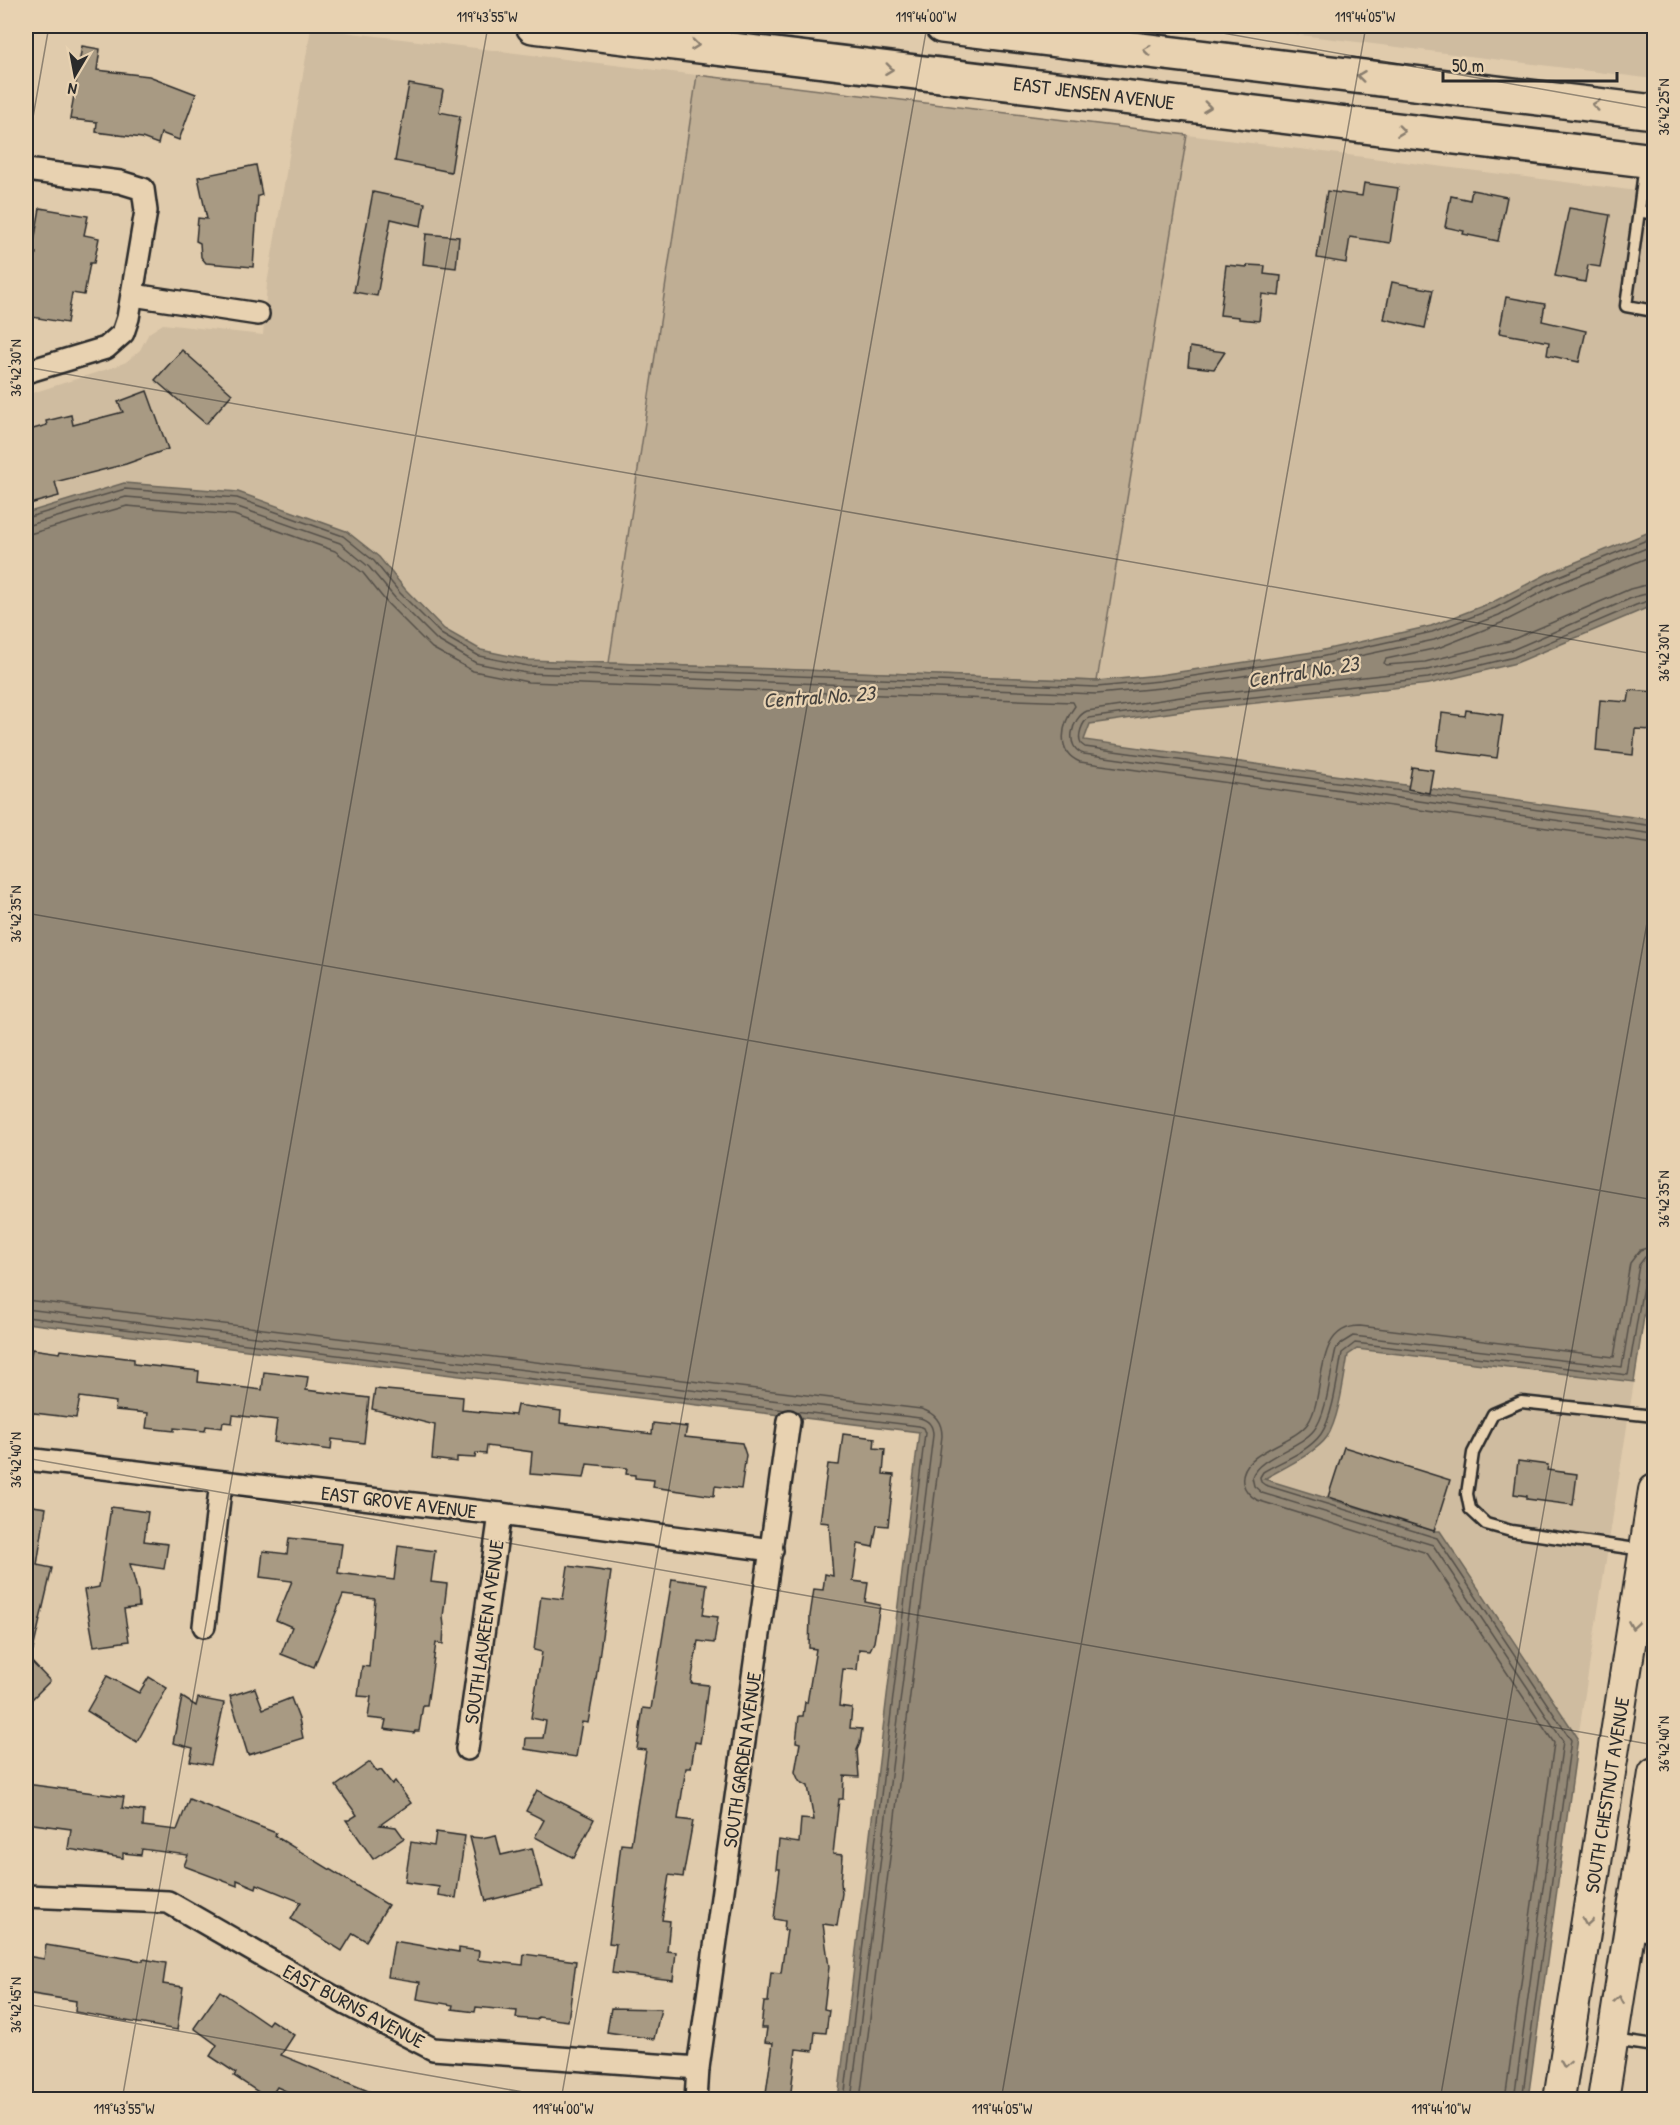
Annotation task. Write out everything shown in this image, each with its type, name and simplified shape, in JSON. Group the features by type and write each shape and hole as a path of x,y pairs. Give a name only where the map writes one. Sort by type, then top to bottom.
{"main road":[{"name":"EAST JENSEN AVENUE","path":"533,26 1650,161"},
{"path":"942,26 1038,31 1654,112"},
{"name":"SOUTH CHESTNUT AVENUE","path":"1559,2100 1649,1535 1654,1490"},
{"path":"1604,2100 1613,2040 1642,1934 1654,1773"}],"street":[{"path":"26,170 120,182 143,189 146,211 133,296 123,333 105,348 26,372"},
{"path":"133,296 258,314"},
{"name":"SOUTH GARDEN AVENUE","path":"696,2100 698,2068 789,1421"},
{"name":"EAST GROVE AVENUE","path":"26,1459 500,1514 772,1550"},
{"path":"204,1626 221,1482"},
{"name":"SOUTH LAUREEN AVENUE","path":"467,1749 500,1514"},
{"name":"EAST BURNS AVENUE","path":"26,1896 168,1902 346,2004 433,2049 698,2068"}],"lane":[{"path":"1650,161 1639,212 1626,306 1654,311"},
{"path":"1639,212 1654,214"},
{"path":"1649,1535 1511,1531 1486,1524 1470,1509 1467,1494 1473,1453 1493,1414 1521,1402 1654,1416"},
{"path":"1613,2040 1654,2046"}],"shaded area":[{"path":"1228,26 1654,26 1654,79"},
{"path":"311,28 697,75 609,663 529,660 481,650 444,629 405,589 379,557 346,531 238,492 124,483 26,513 26,395 126,362 140,350 149,333 163,324 263,335 267,284"},
{"path":"697,75 1187,135 1097,681 609,663"},
{"path":"1187,135 1654,193 1654,530 1547,574 1493,602 1431,626 1319,651 1159,675 1097,681"},
{"path":"1654,605 1654,820 1084,741 1090,724 1182,711 1429,684"},
{"path":"1357,1349 1634,1382 1578,1738 1440,1531 1263,1479 1307,1454 1339,1405 1348,1355"}],"water":[{"name":"Central No. 23","path":"124,483 238,492 346,531 379,557 405,589 444,629 481,650 529,660 1097,681 1159,675 1319,651 1431,626 1493,602 1547,574 1654,530 1654,605 1516,663 1429,684 1182,711 1090,724 1084,740 1654,820 1654,1251 1634,1382 1357,1349 1348,1355 1338,1409 1327,1437 1307,1455 1264,1479 1440,1531 1578,1738 1528,2099 838,2099 919,1432 26,1323 26,513"}],"building":[{"path":"82,46 100,49 97,70 149,76 196,94 179,140 161,133 158,144 142,138 96,132 97,122 70,119"},
{"path":"409,84 443,90 439,112 460,116 451,172 395,161"},
{"path":"256,165 262,195 258,196 253,267 206,263 201,257 200,243 196,241 198,218 207,219 198,177"},
{"path":"1364,183 1398,188 1390,243 1350,237 1346,263 1317,258 1327,191 1362,196"},
{"path":"1472,190 1507,197 1498,241 1463,234 1464,231 1445,227 1451,196 1470,200"},
{"path":"373,192 425,203 421,226 391,219 377,296 354,292"},
{"path":"40,208 88,216 84,235 99,238 94,263 90,263 84,295 72,293 67,323 26,316 36,253 32,253"},
{"path":"1569,208 1610,215 1600,267 1588,265 1585,282 1555,276"},
{"path":"426,234 459,237 456,268 423,264"},
{"path":"1226,265 1265,266 1264,274 1281,276 1279,296 1262,294 1259,321 1220,315"},
{"path":"1392,282 1433,290 1425,328 1384,319"},
{"path":"1506,297 1545,304 1542,321 1586,331 1579,362 1547,355 1549,342 1499,333"},
{"path":"1190,347 1225,352 1214,369 1188,366"},
{"path":"182,350 232,394 206,424 155,380"},
{"path":"147,391 168,449 126,464 55,482 59,496 26,505 26,431 47,425 46,421 71,415 73,425 123,412 118,402"},
{"path":"1630,690 1654,692 1653,730 1635,729 1633,755 1596,751 1600,700 1628,702"},
{"path":"1466,710 1503,715 1497,758 1437,750 1442,713 1465,716"},
{"path":"1412,767 1433,770 1429,793 1408,789"},
{"path":"32,1349 60,1353 61,1350 134,1359 134,1364 199,1371 198,1382 262,1390 264,1372 308,1377 306,1390 369,1398 364,1443 332,1439 331,1450 274,1442 277,1420 233,1415 232,1423 223,1422 222,1428 206,1426 205,1431 146,1428 148,1413 115,1410 116,1402 80,1397 76,1418 26,1412 26,1360 30,1360"},
{"path":"375,1389 463,1397 462,1410 515,1415 517,1405 561,1411 560,1423 652,1434 653,1423 687,1427 685,1437 742,1443 746,1455 741,1489 715,1486 714,1496 653,1487 654,1480 635,1478 635,1475 626,1474 627,1468 587,1464 584,1478 530,1474 532,1452 487,1446 486,1454 476,1453 475,1458 457,1457 457,1462 432,1459 435,1425 372,1409"},
{"path":"843,1434 875,1438 874,1448 885,1449 883,1474 894,1475 888,1526 877,1525 873,1547 858,1544 853,1581 868,1583 865,1602 880,1605 874,1642 870,1650 859,1649 857,1670 843,1669 839,1706 852,1708 850,1728 862,1729 857,1750 859,1777 844,1776 843,1799 839,1799 833,1854 843,1855 842,1893 837,1926 823,1924 829,1967 824,2009 829,2010 826,2033 815,2032 813,2051 796,2049 790,2100 765,2100 773,2043 765,2042 767,2028 761,2028 764,2002 768,2002 771,1972 781,1973 787,1930 784,1930 785,1921 774,1919 780,1869 776,1869 779,1840 799,1843 801,1819 814,1820 808,1786 799,1781 795,1772 800,1743 796,1742 799,1716 803,1716 805,1702 807,1703 816,1649 809,1648 814,1589 823,1590 825,1574 833,1576 829,1523 820,1522 828,1464 839,1465"},
{"path":"1344,1447 1450,1480 1434,1531 1328,1497"},
{"path":"1518,1461 1548,1465 1547,1470 1577,1474 1573,1505 1527,1499 1527,1496 1514,1494"},
{"path":"26,1505 46,1508 37,1565 52,1568 33,1650 26,1649"},
{"path":"111,1507 148,1512 144,1541 168,1544 164,1569 130,1564 138,1593 139,1607 124,1609 129,1641 94,1646 84,1590 99,1587"},
{"path":"289,1538 342,1544 338,1573 394,1580 398,1546 435,1551 431,1582 447,1584 443,1644 436,1643 427,1705 423,1705 419,1731 414,1733 384,1729 386,1720 368,1718 371,1697 358,1696 362,1666 369,1667 375,1599 343,1595 314,1667 281,1654 292,1627 276,1620 292,1581 260,1577 263,1551 287,1554"},
{"path":"568,1566 611,1572 588,1723 582,1722 576,1757 525,1749 526,1738 543,1738 546,1721 531,1718 542,1652 534,1650 541,1596 563,1599"},
{"path":"672,1579 707,1584 703,1615 718,1617 714,1643 698,1641 691,1683 708,1685 700,1743 695,1742 691,1768 686,1768 678,1819 693,1821 683,1877 669,1875 662,1920 670,1921 667,1951 676,1952 673,1980 612,1973 616,1944 609,1943 621,1844 631,1845 646,1750 637,1749 643,1708 651,1709"},
{"path":"26,1656 50,1681 26,1705"},
{"path":"107,1676 139,1693 149,1677 167,1688 137,1742 87,1711"},
{"path":"255,1688 263,1709 291,1698 303,1738 248,1755 230,1696"},
{"path":"182,1697 196,1706 198,1698 224,1703 211,1765 190,1761 193,1748 173,1743"},
{"path":"370,1762 377,1772 381,1770 392,1784 395,1781 411,1803 380,1825 396,1827 404,1838 373,1859 346,1820 357,1815 336,1786"},
{"path":"26,1784 124,1797 122,1808 144,1811 143,1826 177,1830 189,1799 276,1833 275,1836 388,1905 366,1941 353,1933 342,1951 291,1919 301,1902 257,1884 256,1888 237,1880 237,1886 184,1866 188,1855 142,1849 141,1855 123,1853 123,1858 68,1849 71,1829 26,1823"},
{"path":"537,1790 594,1819 574,1858 535,1837 544,1820 526,1811"},
{"path":"436,1832 465,1836 456,1898 438,1895 439,1887 405,1882 411,1842 434,1846"},
{"path":"496,1835 501,1855 532,1848 542,1887 486,1901 470,1837 482,1838"},
{"path":"394,1941 459,1952 459,1948 479,1951 478,1960 523,1965 524,1954 576,1961 568,2021 538,2017 537,2020 516,2018 517,2011 476,2007 475,2012 452,2009 453,2005 417,1999 420,1982 388,1977"},
{"path":"46,1945 166,1963 163,1984 183,1987 177,2030 75,2012 76,2001 26,1993 26,1956 44,1959"},
{"path":"220,1991 268,2024 271,2020 294,2035 281,2055 390,2100 306,2100 277,2087 269,2099 234,2076 236,2073 210,2056 217,2045 194,2028"},
{"path":"611,2008 661,2009 654,2039 607,2032"}]}
